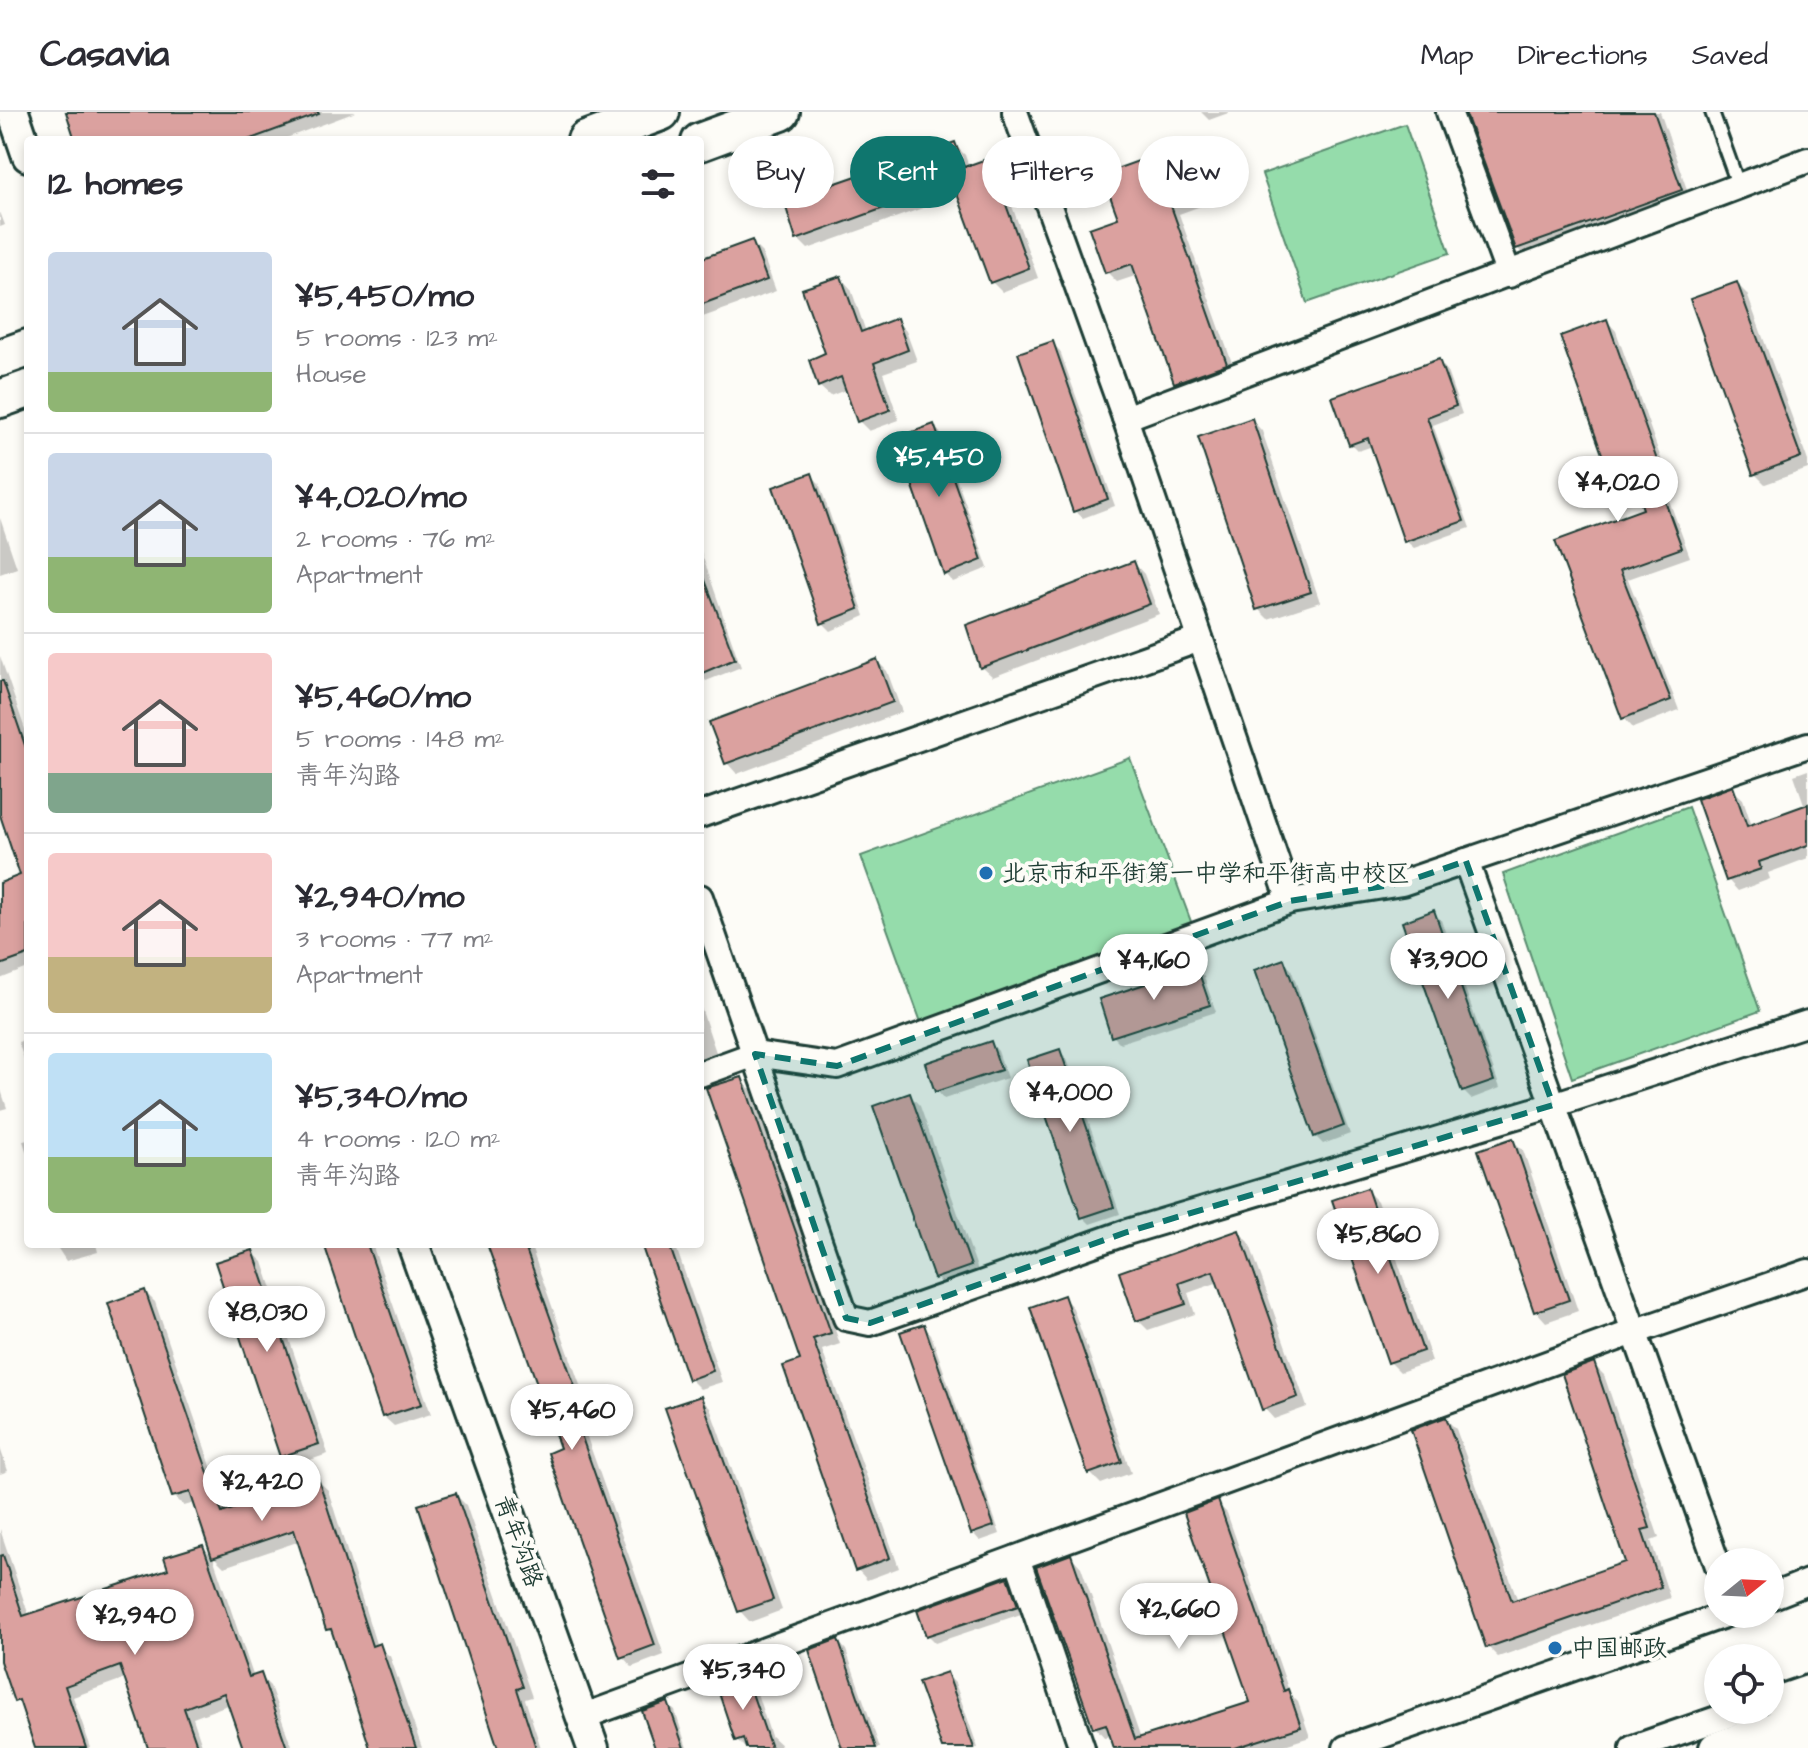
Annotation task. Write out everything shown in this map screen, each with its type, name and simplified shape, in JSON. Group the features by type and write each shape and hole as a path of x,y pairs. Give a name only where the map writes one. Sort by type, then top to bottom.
{"main road":[{"path":"597,136 661,112"},
{"path":"704,141 781,112"},
{"path":"0,358 24,349"},
{"path":"0,399 24,390"}],"street":[{"path":"13,112 24,144"},
{"path":"1015,112 1125,418 1290,901"},
{"path":"1449,112 1509,275"},
{"path":"1125,418 1808,160"},
{"path":"704,814 1200,639"},
{"path":"704,1073 755,1054 837,1066 1290,901 1402,883 1808,745"},
{"path":"1466,861 1712,1548"},
{"path":"704,908 846,1318 870,1323 1127,1232 1553,1105 1808,1023"},
{"name":"青年沟路","path":"414,1248 593,1748"},
{"path":"582,1717 1634,1332 1808,1272"},
{"path":"1017,1558 1082,1748"},
{"path":"1784,1591 1808,1582"},
{"path":"1346,1748 1704,1622"},
{"path":"1784,1696 1808,1688"},
{"path":"1715,1748 1808,1715"},
{"path":"1633,1748 1704,1723"},
{"path":"1779,1748 1808,1738"}],"lane":[{"path":"1712,112 1739,187"}],"highlighted area":[{"path":"1466,861 1553,1105 1127,1232 870,1323 846,1318 755,1054 837,1066 1290,901 1402,883"}],"green space":[{"path":"1405,124 1450,253 1307,303 1262,174"},
{"path":"1130,758 1193,927 922,1025 861,856"},
{"path":"1688,807 1760,1011 1572,1078 1503,874"}],"building":[{"path":"66,112 319,114 259,136 74,136"},
{"path":"1465,112 1654,112 1682,190 1516,249"},
{"path":"982,161 982,208 1007,208 1029,268 990,283 962,208 966,208 966,166"},
{"path":"1138,161 1138,208 1172,208 1227,364 1174,383 1132,264 1105,273 1089,228 1118,218 1114,208 1122,208 1122,167"},
{"path":"850,178 850,208 884,208 796,240 786,208 834,208 834,184"},
{"path":"752,240 767,280 704,304 704,258"},
{"path":"841,276 861,332 897,318 908,350 874,363 890,410 857,422 841,377 818,387 809,360 825,353 802,289"},
{"path":"1737,282 1801,457 1753,475 1690,299"},
{"path":"1607,319 1664,480 1658,482 1682,548 1620,570 1671,700 1622,719 1555,541 1643,509 1631,475 1612,482 1560,336"},
{"path":"1053,341 1108,499 1073,512 1018,353"},
{"path":"1439,359 1456,406 1427,417 1464,521 1404,542 1368,438 1349,445 1332,397"},
{"path":"1252,418 1311,592 1256,610 1198,437"},
{"path":"934,424 982,560 944,575 896,438"},
{"path":"812,473 859,609 821,624 773,487"},
{"path":"1134,561 1150,604 980,668 966,625"},
{"path":"704,578 735,659 704,672"},
{"path":"877,659 893,702 725,764 709,722"},
{"path":"0,681 3,681 24,742 24,956 0,965 0,883 20,875 0,815"},
{"path":"1733,786 1747,826 1808,804 1808,845 1759,862 1761,869 1726,881 1697,799"},
{"path":"1434,910 1494,1081 1462,1092 1402,922"},
{"path":"1284,959 1344,1126 1314,1137 1254,970"},
{"path":"1197,967 1210,1005 1111,1037 1099,999"},
{"path":"991,1041 1001,1070 935,1092 925,1063"},
{"path":"1060,1049 1114,1207 1081,1218 1027,1060"},
{"path":"742,1077 831,1333 813,1339 890,1558 855,1571 783,1366 800,1360 706,1088"},
{"path":"910,1093 971,1266 934,1279 873,1106"},
{"path":"1513,1138 1569,1300 1534,1312 1478,1150"},
{"path":"1367,1188 1423,1351 1388,1363 1332,1200"},
{"path":"1239,1230 1298,1397 1262,1410 1213,1271 1179,1283 1186,1304 1136,1321 1119,1272"},
{"path":"325,1248 368,1248 422,1404 382,1417"},
{"path":"488,1248 525,1248 583,1409 573,1412 655,1645 620,1658 548,1453 560,1448"},
{"path":"642,1248 670,1248 713,1371 688,1380"},
{"path":"253,1250 319,1444 280,1457 215,1262"},
{"path":"145,1290 222,1513 318,1478 372,1646 380,1643 416,1748 370,1748 331,1629 326,1630 294,1530 212,1558 190,1492 172,1497 108,1303"},
{"path":"1064,1295 1122,1462 1088,1474 1030,1307"},
{"path":"924,1324 994,1526 971,1534 900,1332"},
{"path":"1594,1362 1650,1528 1642,1530 1661,1587 1486,1648 1411,1430 1446,1417 1512,1601 1625,1562 1562,1374"},
{"path":"701,1396 773,1600 738,1612 665,1408"},
{"path":"456,1493 523,1687 517,1689 536,1748 498,1748 418,1505"},
{"path":"1218,1500 1284,1691 1288,1689 1301,1727 1235,1748 1114,1748 1106,1724 1093,1728 1036,1567 1071,1554 1135,1739 1250,1702 1184,1513"},
{"path":"203,1545 249,1677 261,1673 287,1748 243,1748 224,1693 184,1708 198,1748 148,1748 120,1666 65,1686 86,1748 35,1748 19,1700 14,1702 0,1661 0,1556 3,1555 23,1616 168,1569 164,1557"},
{"path":"1008,1577 1018,1606 926,1636 917,1610"},
{"path":"838,1639 876,1748 842,1748 809,1650"},
{"path":"947,1672 974,1748 942,1748 918,1682"},
{"path":"745,1673 771,1748 746,1748 743,1738 735,1741 716,1684"},
{"path":"668,1702 684,1748 655,1748 642,1711"}],"place":[{"name":"北京市和平街第一中学和平街高中校区","path":"986,873"},
{"name":"中国邮政","path":"1555,1648"}]}
